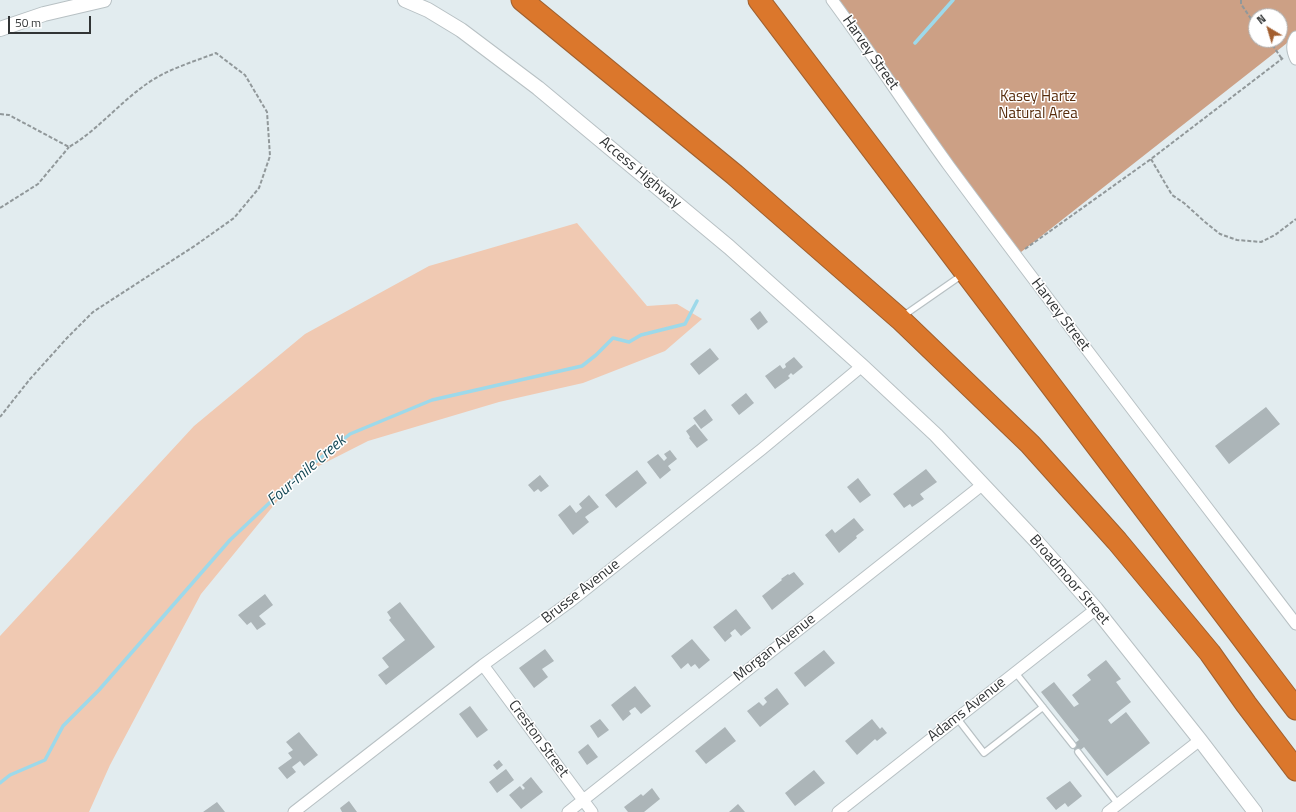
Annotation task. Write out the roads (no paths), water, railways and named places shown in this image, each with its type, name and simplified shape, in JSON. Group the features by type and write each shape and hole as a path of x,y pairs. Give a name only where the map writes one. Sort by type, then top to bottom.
{"highway":[{"path":"522,0 735,175 900,318 1030,444 1117,541 1210,652 1246,704 1296,770"},
{"path":"759,0 1296,709"}],"street":[{"path":"0,29 44,14 104,0"},
{"name":"Access Highway","path":"404,0 428,10 461,30 538,88 729,247 862,366"},
{"name":"Harvey Street","path":"832,0 941,154 1016,256 1296,624"},
{"path":"1294,55 1292,44 1296,37"},
{"name":"Broadmoor Street","path":"862,366 936,435 1036,540 1096,609 1255,812"},
{"name":"Brusse Avenue","path":"294,812 483,665 590,586 762,449 862,366"},
{"name":"Morgan Avenue","path":"568,812 982,484"},
{"name":"Adams Avenue","path":"838,812 1096,609"},
{"name":"Creston Street","path":"483,665 592,812"},
{"path":"1108,812 1200,740"}],"lane":[{"path":"900,318 965,272"},
{"path":"1015,672 1073,745"},
{"path":"957,718 984,753 1043,707"},
{"path":"1078,752 1118,804"}],"waterway":[{"name":"Four-mile Creek","path":"915,43 953,0"},
{"name":"Four-mile Creek","path":"0,783 10,775 45,760 63,726 99,690 230,540 297,477 350,434 432,400 582,366 596,355 613,338 629,342 641,335 685,324 697,301"}],"park label":[{"name":"Kasey Hartz Natural Area","path":"1038,106"}]}
